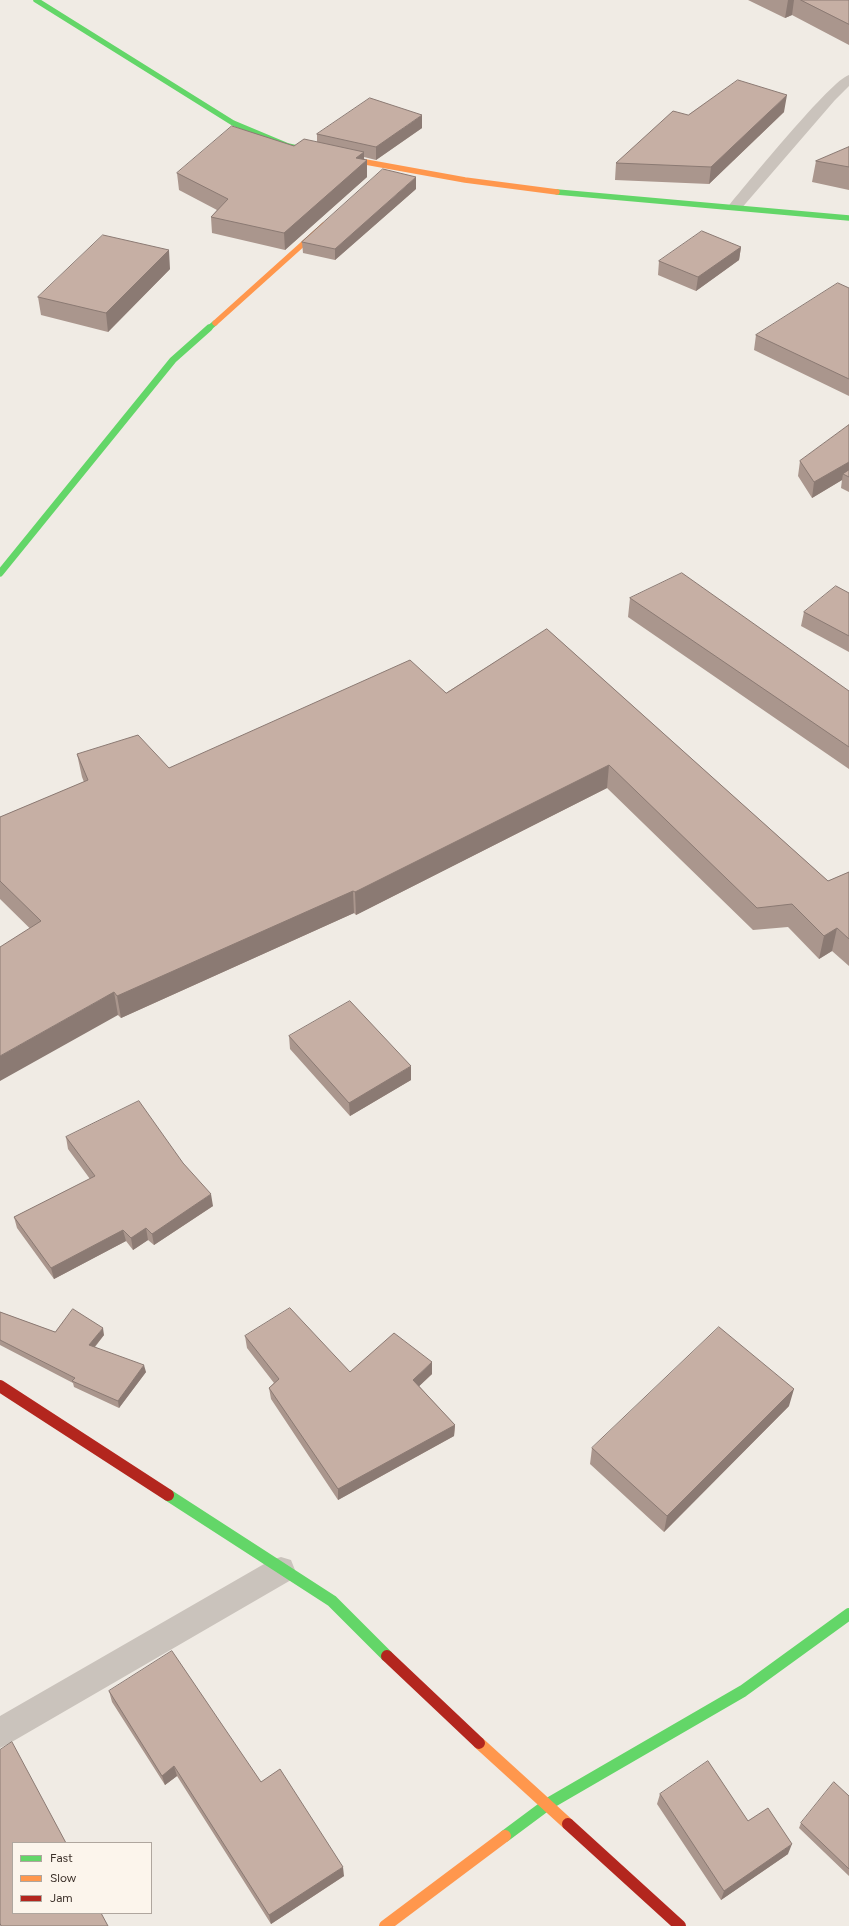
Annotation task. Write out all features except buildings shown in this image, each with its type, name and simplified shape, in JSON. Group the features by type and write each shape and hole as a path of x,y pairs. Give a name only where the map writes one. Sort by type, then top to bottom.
{"street":[{"path":"36,0 233,123 288,146 304,149"},
{"path":"735,207 830,97 849,78"},
{"path":"326,154 384,171 526,189 849,218"},
{"path":"0,573 173,360 334,216"},
{"path":"0,1386 281,1570 332,1601 425,1693 680,1926"},
{"path":"0,1733 281,1570"},
{"path":"385,1926 548,1804 743,1691 849,1614"}],"traffic: fast":[{"path":"36,0 233,123 288,146 297,148"},
{"path":"557,192 849,218"},
{"path":"0,573 173,360 215,323"},
{"path":"168,1495 332,1601 387,1656"},
{"path":"505,1836 548,1804 743,1691 849,1614"}],"traffic: slow":[{"path":"338,157 465,180 557,192"},
{"path":"215,323 324,225"},
{"path":"479,1743 568,1824"},
{"path":"385,1926 505,1836"}],"traffic: jam":[{"path":"0,1386 168,1495"},
{"path":"387,1656 479,1743"},
{"path":"568,1824 680,1926"}]}
